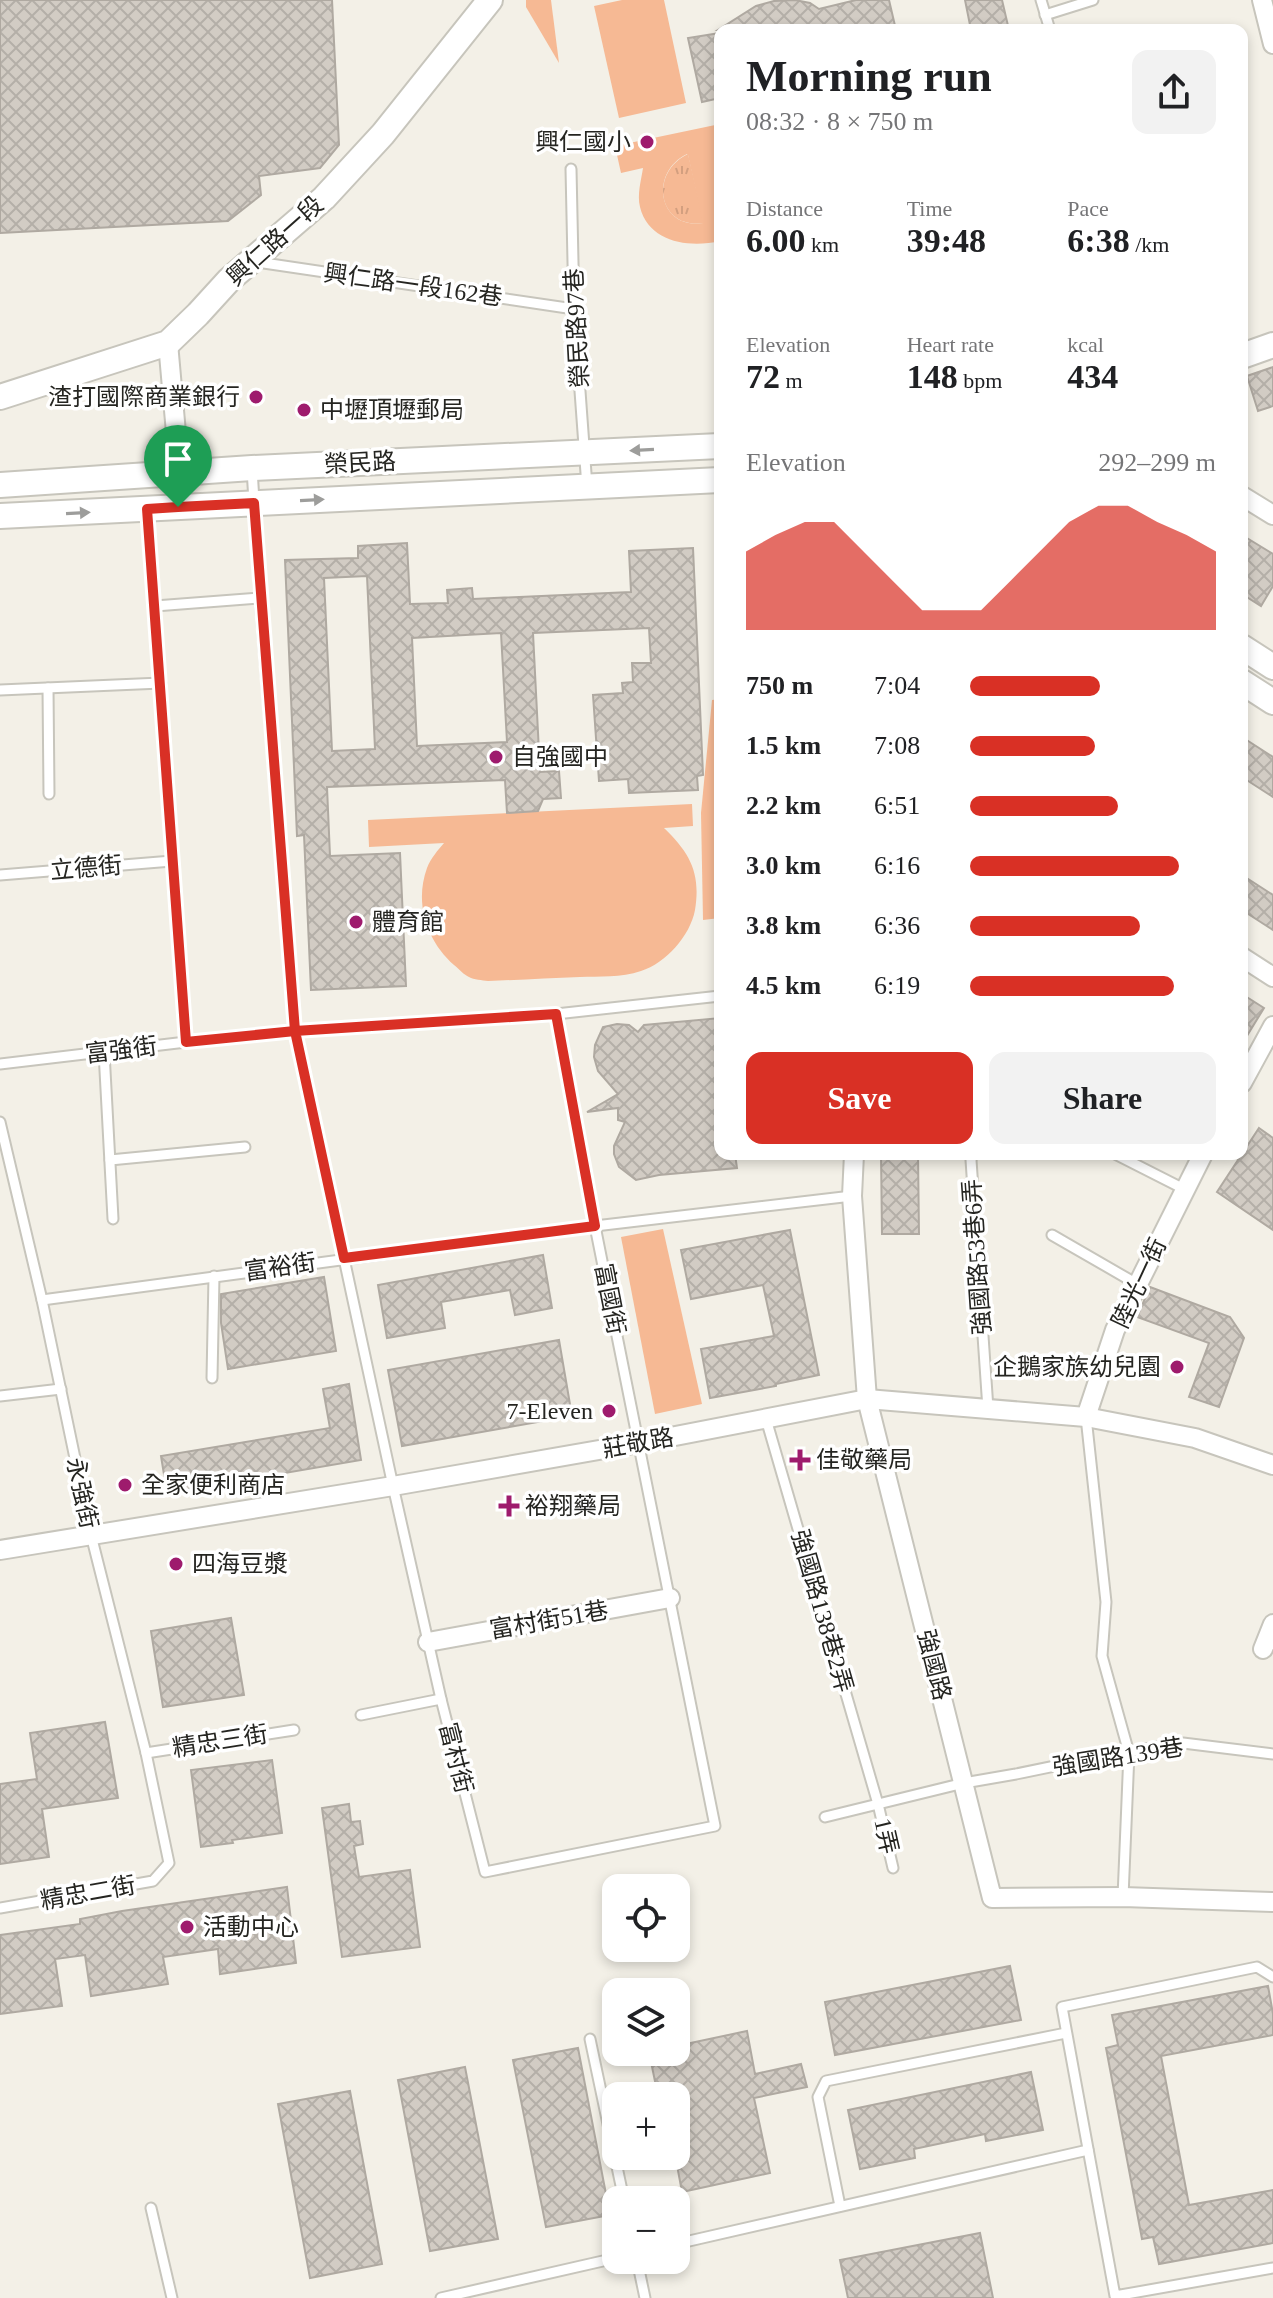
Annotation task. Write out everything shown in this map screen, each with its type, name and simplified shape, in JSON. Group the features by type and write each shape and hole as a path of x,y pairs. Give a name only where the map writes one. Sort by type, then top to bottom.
{"street":[{"name":"興仁路一段","path":"0,397 168,343 229,280 324,198 383,134 490,0"},
{"path":"1262,0 1273,44"},
{"path":"168,343 177,444 178,507"},
{"path":"1248,354 1273,345"},
{"name":"榮民路","path":"0,485 252,468 714,446"},
{"name":"榮民路","path":"0,516 714,480"},
{"path":"1248,499 1270,511"},
{"path":"1248,651 1273,667"},
{"path":"1248,686 1273,702"},
{"path":"1248,961 1273,977"},
{"path":"1248,1072 1273,1026"},
{"name":"強國路","path":"854,1160 852,1196 867,1399 992,1898 1123,1897 1273,1902"},
{"name":"陸光一街","path":"1086,1417 1115,1330 1200,1160"},
{"name":"莊敬路","path":"0,1550 393,1486 867,1399 1086,1417 1195,1438 1273,1465"},
{"name":"富村街51巷","path":"428,1642 670,1598"},
{"path":"1263,1649 1273,1624"}],"lane":[{"path":"1041,0 1048,24"},
{"path":"1045,15 1093,0"},
{"name":"榮民路97巷","path":"571,169 574,309 587,487"},
{"name":"興仁路一段162巷","path":"252,261 574,309"},
{"name":"富村街","path":"252,468 295,1031 428,1642 485,1872 715,1826 639,1443"},
{"path":"147,509 186,1042"},
{"path":"155,606 260,598"},
{"path":"0,690 161,683"},
{"path":"48,688 49,794"},
{"name":"立德街","path":"0,875 172,861"},
{"name":"富強街","path":"0,1064 295,1031 556,1014 714,997"},
{"name":"富國街","path":"556,1014 639,1443"},
{"path":"104,1052 113,1219"},
{"name":"永強街","path":"0,1122 42,1300 91,1535 146,1753 169,1863"},
{"path":"110,1160 245,1147"},
{"name":"強國路53巷6弄","path":"971,1160 988,1409"},
{"path":"1127,1160 1184,1189"},
{"name":"富裕街","path":"42,1300 344,1258 852,1196"},
{"path":"1052,1235 1137,1284"},
{"path":"212,1378 214,1276"},
{"path":"0,1396 61,1389"},
{"path":"1086,1417 1106,1602 1102,1656 1129,1753 1123,1897"},
{"name":"強國路138巷2弄","path":"766,1419 878,1804"},
{"path":"361,1715 441,1699"},
{"name":"精忠三街","path":"146,1753 294,1730"},
{"name":"強國路139巷","path":"825,1817 964,1783 1183,1743 1273,1754"},
{"name":"1弄","path":"878,1804 893,1868"},
{"name":"精忠二街","path":"0,1908 153,1881 169,1863"},
{"path":"1273,1977 1257,1967 1062,2007 1115,2297 1273,2268"},
{"path":"840,2206 818,2097 826,2081 1066,2033"},
{"path":"590,2039 621,2186"},
{"path":"690,2241 1088,2150"},
{"path":"151,2208 172,2298"},
{"path":"441,2298 602,2261"},
{"path":"640,2274 645,2298"}],"green space":[{"path":"526,0 551,0 559,63 526,7"},
{"path":"622,0 664,0 686,103 619,118 594,6"},
{"path":"714,125 714,242 684,243 661,235 645,219 640,207 643,168 621,173 615,146","holes":["687,154 703,223 688,223 676,218 664,198 663,186 667,174"]},
{"path":"688,154 704,223 688,223 676,218 664,198 663,186 667,174 675,163"},
{"path":"712,700 714,919 703,920 701,813"},
{"path":"692,804 693,826 664,828 692,864 696,897 692,920 682,939 668,955 650,967 626,975 488,981 467,976 437,945 423,908 423,882 427,868 444,843 369,847 368,820"},
{"path":"663,1229 702,1404 655,1414 621,1237"}],"building":[{"path":"0,0 332,0 339,145 320,168 259,176 261,195 228,221 0,233"},
{"path":"795,0 810,3 819,9 856,0 889,0 895,24 728,24 756,6"},
{"path":"965,0 1002,0 1008,24 970,24"},
{"path":"714,34 714,99 702,102 688,38"},
{"path":"1273,367 1273,406 1258,411 1248,376"},
{"path":"1248,539 1273,554 1273,586 1261,606 1248,598"},
{"path":"407,543 410,604 448,603 447,590 472,588 473,599 631,592 629,551 693,548 703,775 697,776 698,790 629,793 628,779 599,781 593,695 623,693 622,683 633,682 632,663 651,663 649,628 533,633 540,772 559,771 561,798 543,799 538,811 507,813 505,780 327,787 330,856 400,853 406,986 311,990 304,835 297,836 285,560 358,558 358,546","holes":["367,576 375,749 332,751 324,578","501,633 507,742 417,746 412,638"]},
{"path":"1248,741 1273,757 1273,797 1248,781"},
{"path":"1248,879 1273,895 1273,930 1248,914"},
{"path":"1248,998 1264,1008 1248,1034"},
{"path":"714,1019 714,1160 736,1160 737,1168 636,1180 619,1167 614,1146 625,1122 618,1120 618,1108 587,1112 618,1094 598,1071 595,1045 603,1027 629,1025 638,1032 644,1025"},
{"path":"1259,1128 1273,1138 1273,1230 1217,1192 1238,1160 1248,1160 1248,1145"},
{"path":"881,1160 918,1160 919,1234 882,1234"},
{"path":"790,1230 819,1375 710,1398 701,1349 774,1336 763,1285 691,1299 681,1250"},
{"path":"543,1255 552,1308 515,1315 510,1290 441,1302 445,1328 387,1338 378,1285"},
{"path":"324,1277 336,1351 228,1369 221,1323 221,1294"},
{"name":"企鵝家族幼兒園","path":"1150,1287 1230,1317 1244,1338 1219,1407 1189,1397 1209,1343 1137,1317"},
{"path":"559,1340 572,1416 402,1446 388,1370"},
{"path":"349,1384 361,1460 167,1493 161,1456 330,1428 323,1389"},
{"path":"231,1618 244,1695 163,1707 151,1631"},
{"path":"105,1722 118,1798 42,1809 49,1857 0,1864 0,1784 37,1779 30,1733"},
{"path":"272,1760 282,1833 201,1847 191,1770"},
{"path":"349,1804 351,1822 360,1821 363,1844 354,1846 359,1877 410,1870 420,1947 342,1957 322,1808"},
{"path":"287,1887 296,1963 220,1974 218,1949 163,1957 168,1984 91,1996 85,1955 55,1959 62,2006 0,2014 0,1935 80,1924 80,1919 122,1911"},
{"path":"1010,1966 1021,2020 835,2055 825,2002"},
{"path":"1268,1986 1273,2035 1161,2056 1189,2205 1273,2190 1273,2243 1159,2264 1153,2237 1142,2239 1106,2048 1118,2045 1112,2015"},
{"path":"747,2031 755,2074 801,2064 807,2087 754,2098 770,2173 690,2190 690,2186 681,2186 678,2170 690,2170 690,2082 655,2082 652,2066 690,2066 690,2043"},
{"path":"578,2048 604,2186 602,2186 602,2216 546,2227 513,2060"},
{"path":"465,2067 498,2239 430,2251 398,2080"},
{"path":"1031,2072 1043,2130 986,2141 985,2134 914,2149 915,2158 860,2169 848,2110"},
{"path":"350,2091 382,2264 310,2278 278,2104"},
{"path":"980,2233 993,2298 848,2298 840,2260"}],"place":[{"name":"興仁國小","path":"647,142"},
{"name":"渣打國際商業銀行","path":"256,397"},
{"name":"中壢頂壢郵局","path":"304,410"},
{"name":"自強國中","path":"496,757"},
{"name":"體育館","path":"356,922"},
{"name":"企鵝家族幼兒園","path":"1177,1367"},
{"name":"7-Eleven","path":"609,1411"},
{"name":"佳敬藥局","path":"800,1460"},
{"name":"全家便利商店","path":"125,1485"},
{"name":"裕翔藥局","path":"509,1506"},
{"name":"四海豆漿","path":"176,1564"},
{"name":"活動中心","path":"187,1927"}],"route":[{"path":"178,507 147,509 186,1042 295,1031 556,1014 595,1226 344,1258 295,1031 254,503 178,507"}]}
